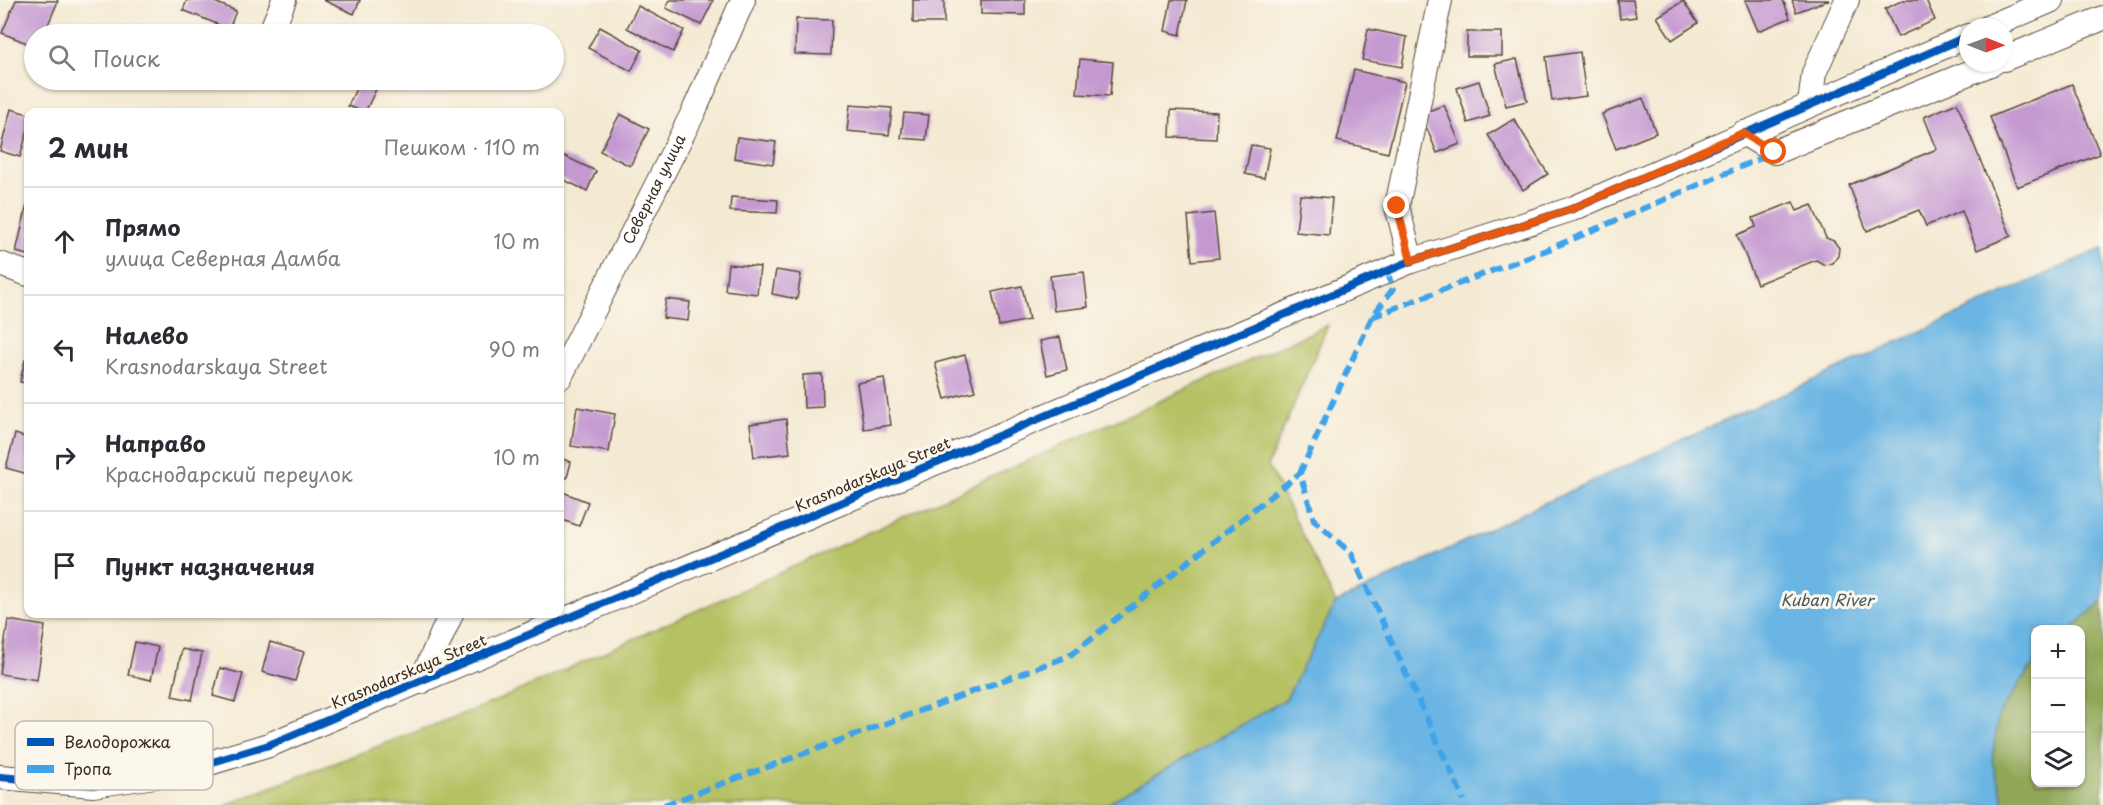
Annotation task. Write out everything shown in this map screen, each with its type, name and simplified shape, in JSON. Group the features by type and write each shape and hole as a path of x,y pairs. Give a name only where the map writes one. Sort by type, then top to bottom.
{"street":[{"path":"274,24 284,0"},
{"name":"Северная улица","path":"564,369 694,111 743,0"},
{"path":"1411,261 1397,206 1440,0"},
{"path":"1810,104 1814,73 1847,0"},
{"path":"2010,18 2052,0"},
{"path":"2013,55 2103,18"},
{"name":"Krasnodarskaya Street","path":"213,762 269,746 1411,261 1572,209 1959,40"},
{"path":"1743,133 1774,152 1971,72"},
{"path":"0,264 24,273"},
{"path":"421,682 449,618"},
{"name":"Krasnodarskaya Street","path":"0,777 15,778"}],"green space":[{"path":"1328,325 1268,465 1336,603 1286,699 1105,805 225,805 496,701"},
{"path":"2103,600 2103,805 2005,805 1992,761 1998,715 2031,669 2031,787 2085,787 2085,625 2075,625"}],"water":[{"name":"Kuban River","path":"2103,248 2103,600 2075,625 2031,625 2031,668 1998,715 1992,761 2005,805 1105,805 1286,699 1336,603 1542,504"}],"building":[{"path":"16,0 58,1 48,24 24,24 24,42 2,33"},
{"path":"187,0 210,0 236,11 231,24 217,24 183,10"},
{"path":"323,0 360,0 354,14"},
{"path":"670,0 713,1 701,25 666,8"},
{"path":"913,0 944,0 944,23 913,23"},
{"path":"981,0 1025,0 1025,15 981,14"},
{"path":"1171,0 1187,0 1180,35 1165,31"},
{"path":"1618,0 1633,0 1636,17 1620,19"},
{"path":"1745,0 1783,0 1790,18 1758,31"},
{"path":"1792,0 1829,0 1796,12"},
{"path":"1903,0 1926,0 1935,20 1898,37 1885,9"},
{"path":"1683,1 1698,23 1672,40 1657,17"},
{"path":"638,6 684,30 673,52 627,28"},
{"path":"796,19 832,20 831,55 795,54"},
{"path":"600,27 642,50 631,71 588,48"},
{"path":"1368,29 1407,37 1402,67 1362,60"},
{"path":"1467,32 1502,32 1502,56 1467,56"},
{"path":"1580,52 1586,96 1552,101 1546,57"},
{"path":"1080,59 1113,62 1110,96 1077,94"},
{"path":"1517,59 1527,101 1506,106 1495,64"},
{"path":"1354,70 1405,82 1388,153 1337,141"},
{"path":"1479,81 1490,116 1468,123 1457,88"},
{"path":"2072,84 2100,154 2017,187 1990,117"},
{"path":"355,90 376,90 367,108 348,106"},
{"path":"1643,98 1656,133 1616,149 1602,114"},
{"path":"1957,103 2011,236 1977,250 1962,211 1926,226 1919,210 1867,231 1849,185 1937,149 1924,117"},
{"path":"850,105 892,108 889,135 847,131"},
{"path":"1444,105 1460,144 1437,153 1421,114"},
{"path":"11,109 24,113 24,143 20,157 0,151"},
{"path":"1171,110 1217,112 1216,139 1170,137"},
{"path":"904,113 929,115 926,140 901,138"},
{"path":"620,114 649,129 630,166 600,151"},
{"path":"1514,119 1548,174 1523,190 1488,135"},
{"path":"737,137 776,142 773,164 734,158"},
{"path":"1251,145 1270,148 1264,178 1245,174"},
{"path":"564,156 596,171 587,191 564,180"},
{"path":"1300,195 1332,198 1329,235 1296,232"},
{"path":"731,197 778,200 777,213 730,211"},
{"path":"1793,202 1797,211 1812,205 1826,238 1834,241 1839,248 1838,256 1833,263 1825,265 1816,260 1757,284 1737,235 1756,227 1753,218"},
{"path":"1214,213 1219,258 1192,261 1188,216"},
{"path":"24,218 24,254 16,252"},
{"path":"728,264 760,267 757,294 725,290"},
{"path":"776,270 801,274 797,299 772,294"},
{"path":"1084,272 1088,307 1054,311 1050,276"},
{"path":"1022,286 1029,320 999,326 992,292"},
{"path":"666,299 690,302 688,321 663,318"},
{"path":"1060,337 1067,370 1047,375 1040,341"},
{"path":"965,355 975,391 945,399 935,363"},
{"path":"24,364 24,382 20,382"},
{"path":"822,374 823,407 804,408 803,375"},
{"path":"884,378 891,425 864,429 857,383"},
{"path":"577,407 615,414 609,452 571,446"},
{"path":"786,419 790,453 754,457 750,424"},
{"path":"15,434 24,437 24,473 6,468"},
{"path":"564,459 571,462 567,478 564,477"},
{"path":"564,493 588,502 579,526 564,520"},
{"path":"8,620 45,626 37,680 0,674"},
{"path":"135,642 158,647 151,680 128,675"},
{"path":"270,642 304,652 295,681 262,672"},
{"path":"182,649 202,653 192,700 172,696"},
{"path":"220,668 243,674 235,702 213,696"}],"marked path":[{"path":"1372,317 1554,247 1775,152"},
{"path":"1387,271 1393,289 1372,317 1300,473 1314,520 1351,553 1464,800"},
{"path":"664,805 1069,656 1300,473"}],"cycle path":[{"path":"213,762 269,745 1411,261 1572,209 1959,40"},
{"path":"0,777 15,778"}],"route":[{"path":"1397,206 1411,261 1572,209 1743,133 1774,152"}]}
